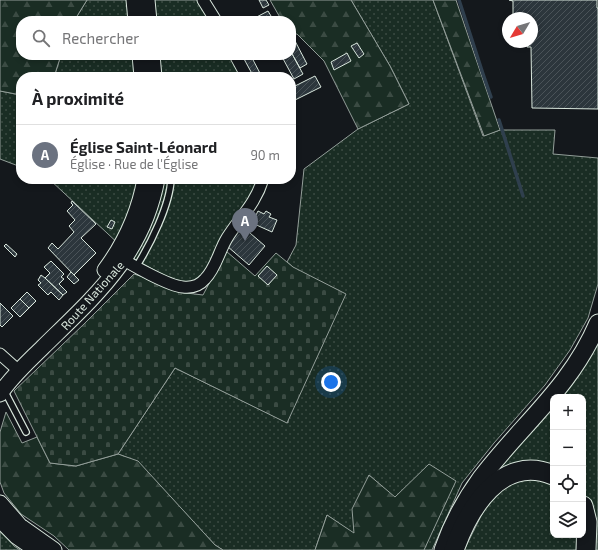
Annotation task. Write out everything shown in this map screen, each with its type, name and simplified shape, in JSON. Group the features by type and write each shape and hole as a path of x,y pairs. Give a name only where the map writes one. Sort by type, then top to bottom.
{"highway":[{"path":"454,550 467,520 476,504 486,491 497,482 509,475 526,470 540,470 550,474"},
{"path":"586,518 586,550"}],"main road":[{"path":"134,0 136,16"},
{"path":"147,0 149,16"},
{"path":"140,60 142,72"},
{"path":"152,60 154,72"},
{"name":"Route Nationale","path":"125,261 134,218 144,184"},
{"name":"Route Nationale","path":"1,387 16,368 100,290 125,261 143,226 156,184"},
{"path":"443,550 458,513 475,486 490,466 548,402 568,377 584,351 598,323"},
{"path":"0,503 20,526 54,550"},
{"path":"0,520 16,536 36,550"}],"street":[{"path":"203,0 213,16"},
{"path":"238,60 244,72"},
{"path":"125,261 179,287 193,286 201,282 211,270 227,237 252,203 261,184"},
{"path":"0,354 16,368"}],"lane":[{"path":"125,261 148,247 168,197 170,184"},
{"path":"1,387 26,432"}],"green space":[{"path":"0,0 87,0 77,16 16,16 16,60 59,60 56,72 16,72 16,94 0,91"},
{"path":"87,0 198,0 207,16 77,16"},
{"path":"270,0 351,0 390,66 409,104 358,129 324,61 296,34 296,16 279,16"},
{"path":"351,0 433,0 483,136 500,130 555,130 553,154 598,158 598,284 588,318 570,350 545,385 494,443 462,483 432,550 424,550 426,543 395,498 369,475 354,534 327,515 315,550 223,550 215,545 138,462 118,454 175,368 288,423 293,267 287,262 296,245 304,169 358,129 409,104 390,66"},
{"path":"433,0 456,0 500,130 484,136"},
{"path":"59,60 232,60 239,72 56,72"},
{"path":"0,91 16,94 16,165 0,159"},
{"path":"54,184 256,184 251,196 208,271 199,280 187,284 167,277 136,260"},
{"path":"226,251 255,276 276,253 293,267 346,294 287,423 175,368 118,454 76,466 50,463 14,391 134,274 178,292 203,295"},
{"path":"598,337 598,550 464,550 483,512 495,494 496,471 550,407 550,538 586,538 586,394 560,394"},
{"path":"6,412 22,443 37,437 50,463 76,466 118,454 138,461 215,545 223,550 69,550 54,536 21,514 4,493 0,482 0,432"},
{"path":"429,464 456,481 424,550 315,550 327,515 354,533 352,509 369,475 395,497"},
{"path":"0,529 14,546 20,550 0,550"}],"building":[{"path":"259,0 266,0 269,5 263,8"},
{"path":"509,0 597,0 598,109 532,108 531,48 538,48 538,12 513,12 513,1"},
{"path":"268,11 271,16 258,16"},
{"path":"296,43 307,64 300,68 296,60"},
{"path":"357,43 364,54 359,58 351,46"},
{"path":"347,53 351,61 334,70 331,62"},
{"path":"244,60 253,60 259,72 250,72"},
{"path":"284,60 295,60 303,74 296,78 296,72 290,72"},
{"path":"315,76 321,87 296,100 296,86"},
{"path":"72,201 96,224 81,238 96,253 74,275 48,248 52,243 58,249 74,232 69,226 75,220 67,211 73,205 71,203"},
{"path":"258,211 264,214 266,211 271,214 269,217 277,220 272,232 252,223"},
{"path":"111,220 115,222 112,229 107,227"},
{"path":"239,227 243,227 265,246 249,265 227,246 235,236"},
{"path":"6,244 17,254 15,257 4,246"},
{"path":"51,261 64,274 61,277 64,279 59,284 67,292 63,295 45,278 50,273 44,267"},
{"path":"267,266 277,275 268,285 258,276"},
{"path":"71,272 79,280 74,284 67,277"},
{"path":"41,275 63,295 59,300 51,292 48,295 38,285 41,283 38,280"},
{"path":"27,292 36,301 29,308 20,299"},
{"path":"20,299 29,308 20,317 11,308"},
{"path":"0,303 13,316 2,327 0,325"}],"waterway":[{"path":"459,0 491,97"},
{"path":"499,120 523,196"}],"place":[{"name":"Église Saint-Léonard","path":"245,241"}]}
